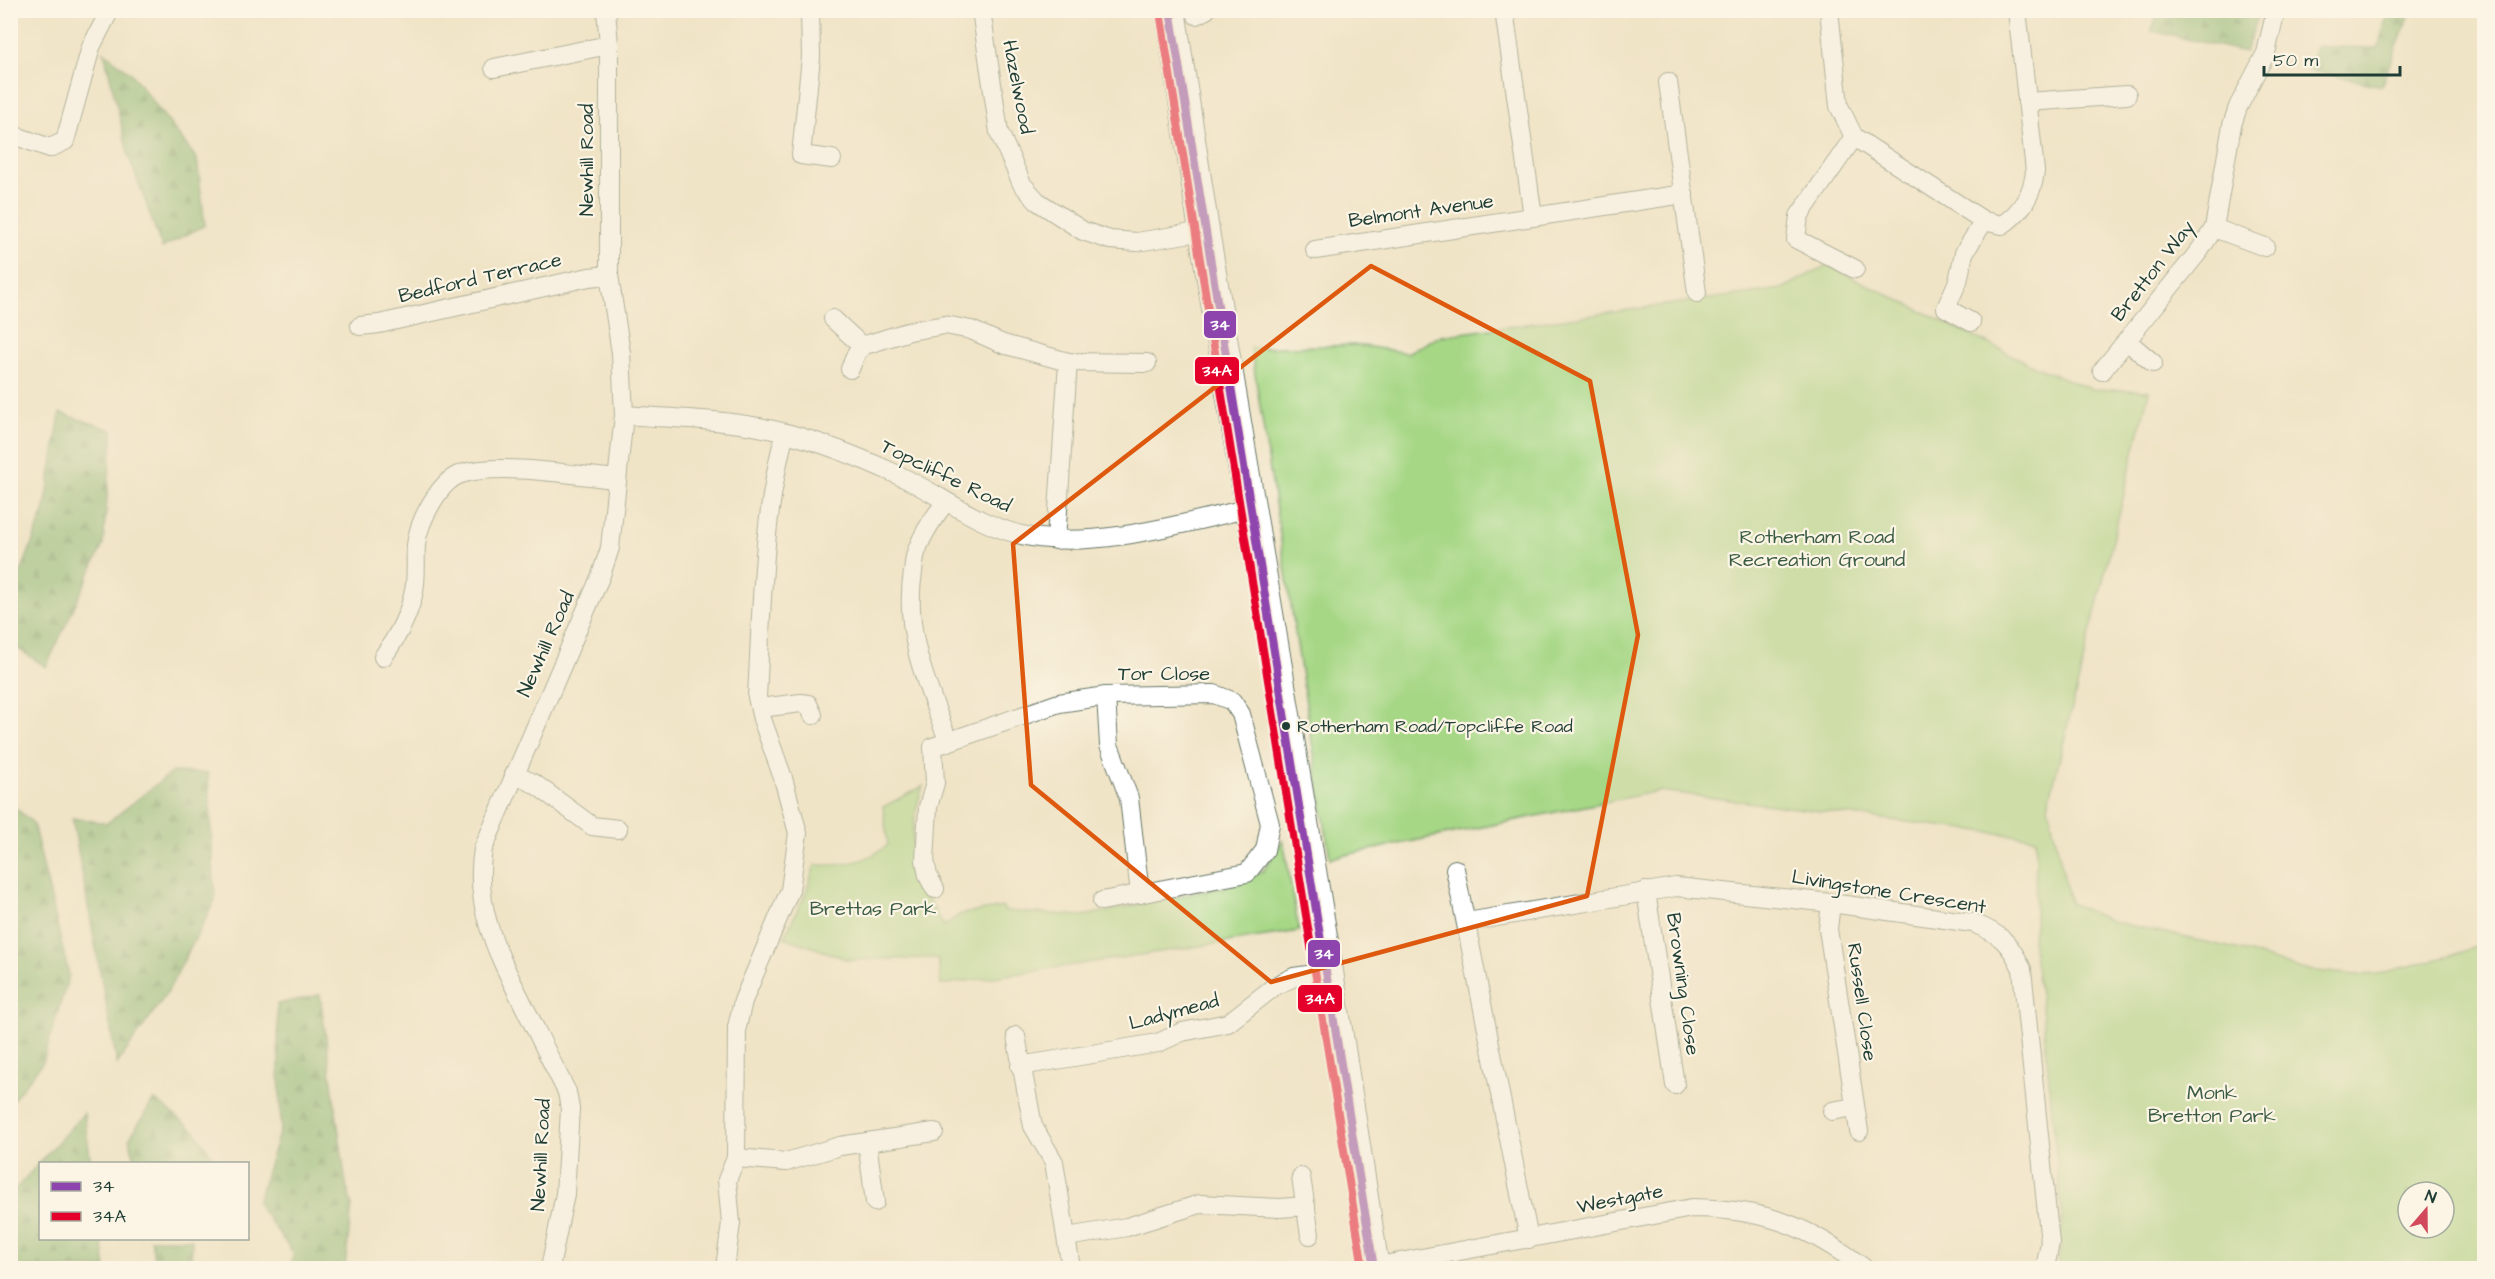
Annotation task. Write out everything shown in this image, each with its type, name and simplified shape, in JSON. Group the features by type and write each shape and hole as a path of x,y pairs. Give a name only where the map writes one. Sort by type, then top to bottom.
{"main road":[{"path":"1191,12 1204,231 1328,972 1374,1268"}],"street":[{"path":"10,134 50,148 65,141 91,47 110,10"},
{"name":"Newhill Road","path":"550,1269 565,1194 570,1109 567,1092 495,948 485,914 480,880 483,849 601,575 610,548 624,416 621,353 609,275 609,45 606,10"},
{"path":"810,10 811,57 801,155 832,159"},
{"path":"1504,10 1533,217"},
{"path":"1829,10 1839,106 1854,137 1984,221 2002,225 2014,216 2033,188 2035,171 2017,10"},
{"name":"Bretton Way","path":"2102,370 2200,250 2214,228 2232,125 2238,107 2266,53 2277,10"},
{"name":"Hazelwood","path":"985,11 999,132 1022,184 1037,201 1083,231 1110,240 1137,242 1204,231"},
{"path":"494,68 609,45"},
{"path":"1668,82 1697,292"},
{"path":"2027,102 2127,95"},
{"path":"1854,137 1799,216 1796,239 1855,269"},
{"name":"Belmont Avenue","path":"1315,250 1684,194"},
{"path":"1971,322 1946,308 1958,282 1964,253 1984,221"},
{"name":"Bretton Way","path":"2214,228 2265,247"},
{"name":"Bedford Terrace","path":"360,326 379,324 589,276 609,275"},
{"path":"833,319 862,346"},
{"path":"849,369 862,346 910,331 945,325 971,330 1003,344 1068,362 1147,363"},
{"name":"Bretton Way","path":"2127,341 2153,363"},
{"path":"1056,540 1068,362"},
{"name":"Topcliffe Road","path":"624,416 721,422 785,433 838,450 899,476 945,503 992,526 1029,537 1056,540 1131,534 1251,508"},
{"path":"725,1269 731,1223 727,1180 736,1158 737,1027 744,1000 790,890 798,833 757,697 764,557 776,466 785,433"},
{"path":"383,657 401,632 414,590 417,541 429,510 442,486 459,474 492,469 616,479"},
{"path":"935,889 928,876 925,860 925,831 928,807 935,783 933,747 948,740 918,662 910,621 910,592 916,551 932,520 945,503"},
{"name":"Tor Close","path":"948,740 1059,703 1106,696 1214,694 1232,701 1241,714 1270,824 1265,850 1247,873 1102,901"},
{"path":"1106,696 1109,745 1129,798 1140,894"},
{"path":"759,708 801,703 808,704 813,715"},
{"path":"514,774 535,784 592,826 618,829"},
{"path":"1455,869 1529,1239"},
{"name":"Livingstone Crescent","path":"1467,922 1676,887 1831,903 1973,924 1995,932 2013,950 2022,969 2050,1243 2045,1269"},
{"name":"Browning Close","path":"1646,891 1675,1085"},
{"name":"Russell Close","path":"1831,903 1828,929 1859,1131"},
{"name":"Ladymead","path":"1020,1066 1158,1043 1182,1032 1228,1023 1275,986 1294,977 1328,972"},
{"path":"1016,1036 1033,1126 1054,1162 1071,1269"},
{"path":"1832,1111 1854,1107"},
{"path":"736,1158 786,1162 840,1146 934,1132"},
{"path":"867,1142 875,1202"},
{"path":"1301,1177 1310,1235"},
{"path":"1067,1237 1127,1227 1200,1204 1280,1208 1306,1206"},
{"name":"Westgate","path":"1374,1268 1692,1208 1728,1208 1765,1215 1814,1234 1864,1269"}],"highlighted area":[{"path":"1371,266 1590,381 1638,635 1587,896 1271,982 1031,785 1013,544"}],"green space":[{"path":"2159,11 2238,11 2258,18 2245,52 2151,31"},
{"path":"2388,11 2411,11 2381,86 2307,70 2316,46 2378,48"},
{"path":"104,52 131,73 197,159 205,225 162,248 129,157"},
{"name":"Rotherham Road Recreation Ground","path":"1827,265 2038,368 2091,389 2149,391 2048,806 2070,903 2111,921 2241,950 2299,969 2356,975 2377,974 2450,956 2484,944 2484,1268 2307,1268 2219,1262 2199,1268 2058,1268 2062,1218 2043,1016 2032,940 2035,926 2036,838 1659,791 1330,858 1251,348 1358,345 1407,353 1440,336 1782,289"},
{"path":"60,413 113,430 103,545 46,667 11,644 11,599 45,509"},
{"path":"172,772 208,773 215,900 167,993 117,1064 72,818 107,823"},
{"name":"Brettas Park","path":"923,786 914,823 914,861 923,890 944,926 961,914 1003,907 1005,911 1083,916 1234,885 1263,871 1283,840 1299,931 941,985 938,958 849,960 784,937 805,895 815,865 835,865 862,860 888,845 883,807"},
{"path":"11,804 33,823 69,975 43,1062 11,1102"},
{"path":"320,995 346,1184 352,1205 345,1268 290,1268 294,1254 257,1203 281,1127 277,1004"},
{"path":"154,1099 196,1132 216,1162 136,1162 129,1139"},
{"path":"84,1113 91,1162 40,1162"},
{"path":"39,1163 39,1240 102,1240 106,1268 11,1268 11,1194"},
{"path":"151,1240 192,1240 191,1268 155,1268"}],"transit line":[{"name":"34","path":"1170,10 1374,1268"},
{"name":"34A","path":"1160,12 1363,1268"}],"place":[{"name":"Rotherham Road/Topcliffe Road","path":"1286,726"}],"park label":[{"name":"Monk Bretton Park","path":"2212,1104"}]}
